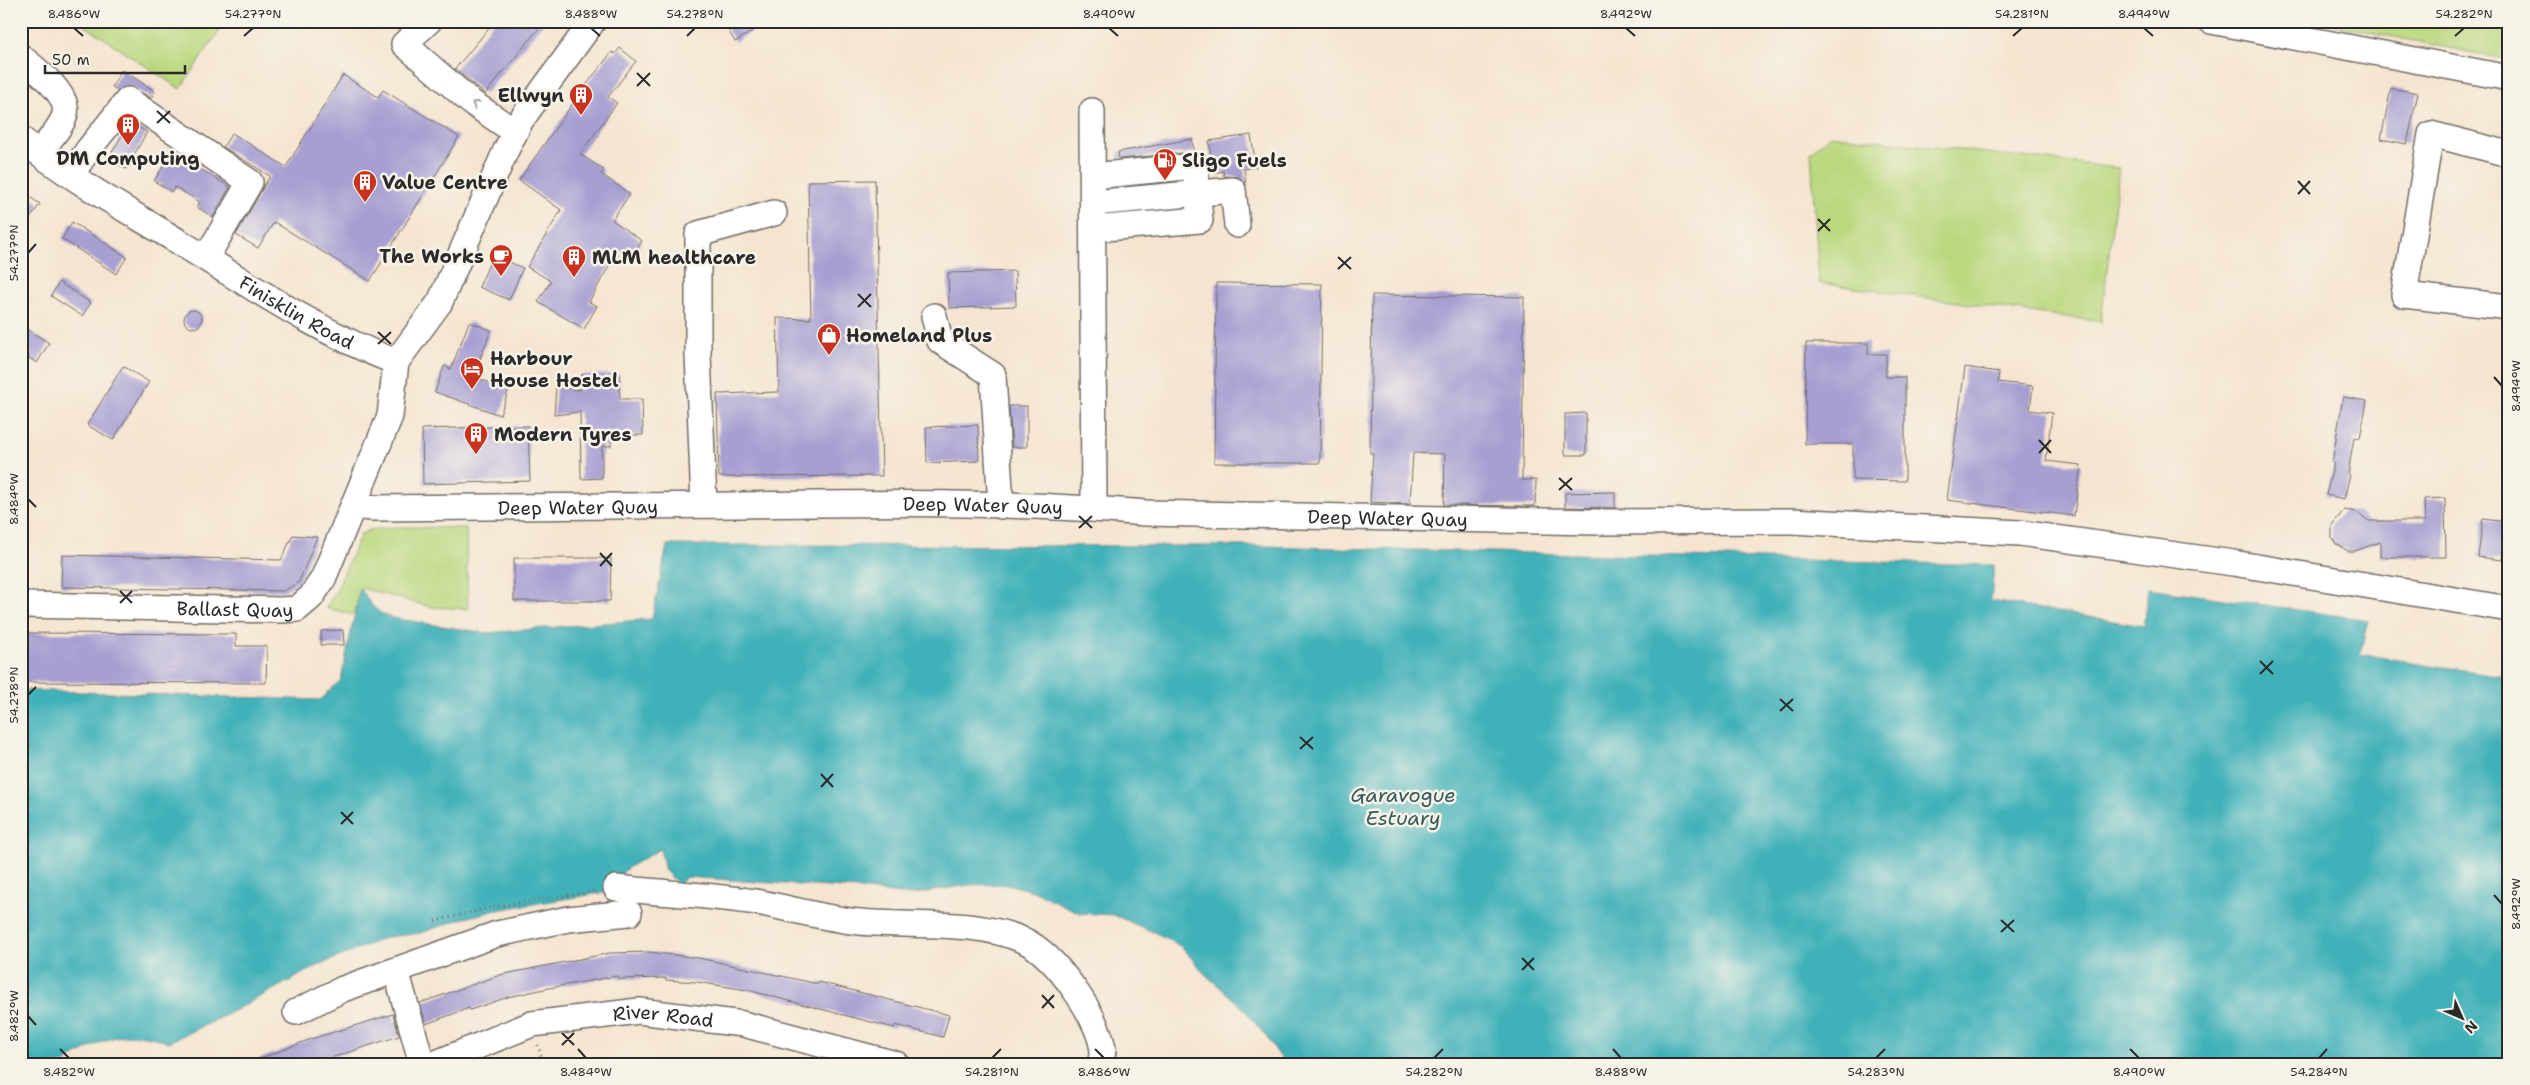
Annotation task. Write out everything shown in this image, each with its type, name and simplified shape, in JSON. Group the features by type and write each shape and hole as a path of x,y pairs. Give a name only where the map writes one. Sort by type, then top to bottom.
{"street":[{"path":"429,21 404,44 471,102 515,132"},
{"path":"396,362 440,302 521,120 593,21"},
{"path":"2211,21 2509,78"},
{"path":"21,57 52,83 66,106 65,115 30,146"},
{"path":"71,175 88,150 128,100 250,182 206,258"},
{"path":"1092,111 1094,509"},
{"path":"2509,154 2431,134 2404,295 2509,307"},
{"name":"Finisklin Road","path":"30,146 71,175 331,334 396,362"},
{"path":"1092,176 1195,166 1200,220 1093,229"},
{"path":"1092,204 1234,190 1237,225"},
{"path":"704,506 698,354 698,234 774,213"},
{"path":"934,316 940,341 993,375 1001,506"},
{"name":"Ballast Quay","path":"21,605 281,610 296,608 311,597 323,579 354,506 390,416 396,362"},
{"name":"Deep Water Quay","path":"354,506 395,508 857,503 1094,509 1146,513 1587,522 1790,521 2020,533 2233,563 2509,609"},
{"path":"616,888 755,902 859,922 949,926 996,932 1024,941 1043,952 1057,965 1088,1013 1103,1051 1100,1064"},
{"path":"296,1012 343,989 497,934 530,925 629,913"},
{"path":"396,970 422,1064"},
{"name":"River Road","path":"434,1064 532,1024 639,1011 743,1024 896,1064"}],"path":[{"path":"435,921 493,907 616,888"}],"green space":[{"path":"78,21 226,21 180,89"},
{"path":"2315,21 2509,21 2509,60"},
{"path":"1830,135 2119,168 2101,322 1819,283 1811,152"},
{"path":"398,527 466,528 468,609 431,607 361,588 355,615 326,608 337,589 361,534 370,530"}],"water":[{"name":"Garavogue Estuary","path":"667,545 1260,546 1994,565 1991,601 2143,626 2148,588 2368,620 2360,654 2509,677 2509,1064 1285,1064 1266,1036 1242,1007 1204,973 1182,947 1158,934 1114,915 1080,913 1033,891 1006,884 968,885 910,895 858,889 686,877 679,885 665,871 660,849 629,867 620,875 619,890 502,909 461,919 421,933 387,937 317,966 226,1015 169,1042 139,1035 127,1035 116,1037 94,1046 68,1060 65,1064 21,1064 21,690 320,700 341,680 360,588 370,603 386,616 486,633 652,619"}],"building":[{"path":"495,21 545,21 485,94 455,69"},
{"path":"723,21 769,21 735,42"},
{"path":"620,48 636,61 608,97 617,103 580,154 604,170 601,174 630,194 612,220 642,241 632,256 622,250 615,260 613,259 589,302 597,306 584,329 538,302 551,281 527,267 561,210 519,180 583,89 612,52 615,54"},
{"path":"122,70 155,91 151,98 130,86 118,90 112,87"},
{"name":"Value Centre","path":"343,75 378,97 383,90 459,137 370,281 274,222 258,248 236,235 270,176 223,147 232,133 286,167"},
{"path":"2391,88 2418,93 2407,144 2381,139"},
{"name":"DM Computing","path":"130,122 147,132 126,169 108,159"},
{"path":"1251,135 1256,167 1244,169 1246,186 1238,177 1224,176 1223,171 1213,173 1209,141"},
{"path":"1192,139 1194,152 1119,159 1118,152"},
{"path":"172,152 230,187 213,217 197,207 200,202 175,187 172,192 154,181"},
{"name":"Homeland Plus","path":"875,180 882,476 719,477 717,394 779,392 777,318 811,319 808,181"},
{"path":"21,191 40,204 21,231"},
{"path":"72,222 127,257 116,274 62,239"},
{"name":"The Works","path":"493,255 523,268 509,300 479,287"},
{"path":"1015,271 1016,306 949,308 948,273"},
{"path":"59,282 91,303 82,316 51,296"},
{"path":"1216,283 1322,284 1320,463 1214,463"},
{"path":"1372,295 1524,297 1522,480 1536,480 1535,506 1444,505 1445,454 1413,453 1410,504 1370,502 1373,453 1370,453"},
{"path":"189,310 197,310 202,315 200,326 189,328 184,323 184,315"},
{"name":"Harbour House Hostel","path":"469,322 491,330 473,377 509,389 500,415 435,392 444,366 451,369"},
{"path":"28,330 49,343 37,363 21,353 21,340"},
{"path":"1806,343 1868,343 1868,354 1886,354 1886,377 1905,377 1905,481 1853,480 1853,444 1805,444"},
{"path":"123,366 149,382 113,440 87,425"},
{"path":"1965,367 1999,372 1998,382 2033,386 2030,410 2052,413 2046,461 2081,465 2074,516 1947,500"},
{"path":"619,374 620,399 642,399 643,435 611,435 611,446 602,446 602,478 581,479 580,412 554,415 556,387 581,390 581,375"},
{"path":"2343,397 2367,401 2360,438 2354,437 2348,474 2350,475 2344,499 2326,495 2334,463 2332,463"},
{"path":"1009,406 1027,406 1027,447 1012,447"},
{"path":"1586,413 1586,455 1565,455 1565,414"},
{"path":"978,425 979,461 927,463 926,427"},
{"name":"Modern Tyres","path":"528,426 530,481 423,484 422,429"},
{"path":"1615,492 1615,508 1565,507 1565,493"},
{"path":"2445,498 2446,557 2380,557 2380,542 2355,551 2348,551 2336,544 2332,538 2332,525 2344,510 2357,512 2369,521 2425,521 2424,499"},
{"path":"2483,519 2507,522 2502,560 2478,557"},
{"path":"293,535 317,537 299,582 284,591 61,587 62,555 281,560"},
{"path":"514,558 611,558 610,601 514,601"},
{"path":"343,630 344,645 321,645 321,631"},
{"path":"21,633 236,634 236,646 267,646 266,683 21,682"},
{"path":"649,952 699,958 818,984 819,982 949,1015 943,1037 895,1025 894,1028 747,990 697,982 665,980 666,978 618,979 617,976 508,997 470,1010 469,1008 426,1024 420,1003 500,975 610,953"},
{"path":"393,1014 399,1036 312,1064 252,1064 251,1062 311,1039"}],"place":[{"name":"Ellwyn","path":"581,116"},
{"name":"DM Computing","path":"128,146"},
{"name":"Sligo Fuels","path":"1165,181"},
{"name":"Value Centre","path":"365,203"},
{"name":"The Works","path":"501,277"},
{"name":"MLM healthcare","path":"574,278"},
{"name":"Homeland Plus","path":"829,356"},
{"name":"Harbour House Hostel","path":"472,390"},
{"name":"Modern Tyres","path":"476,455"}]}
